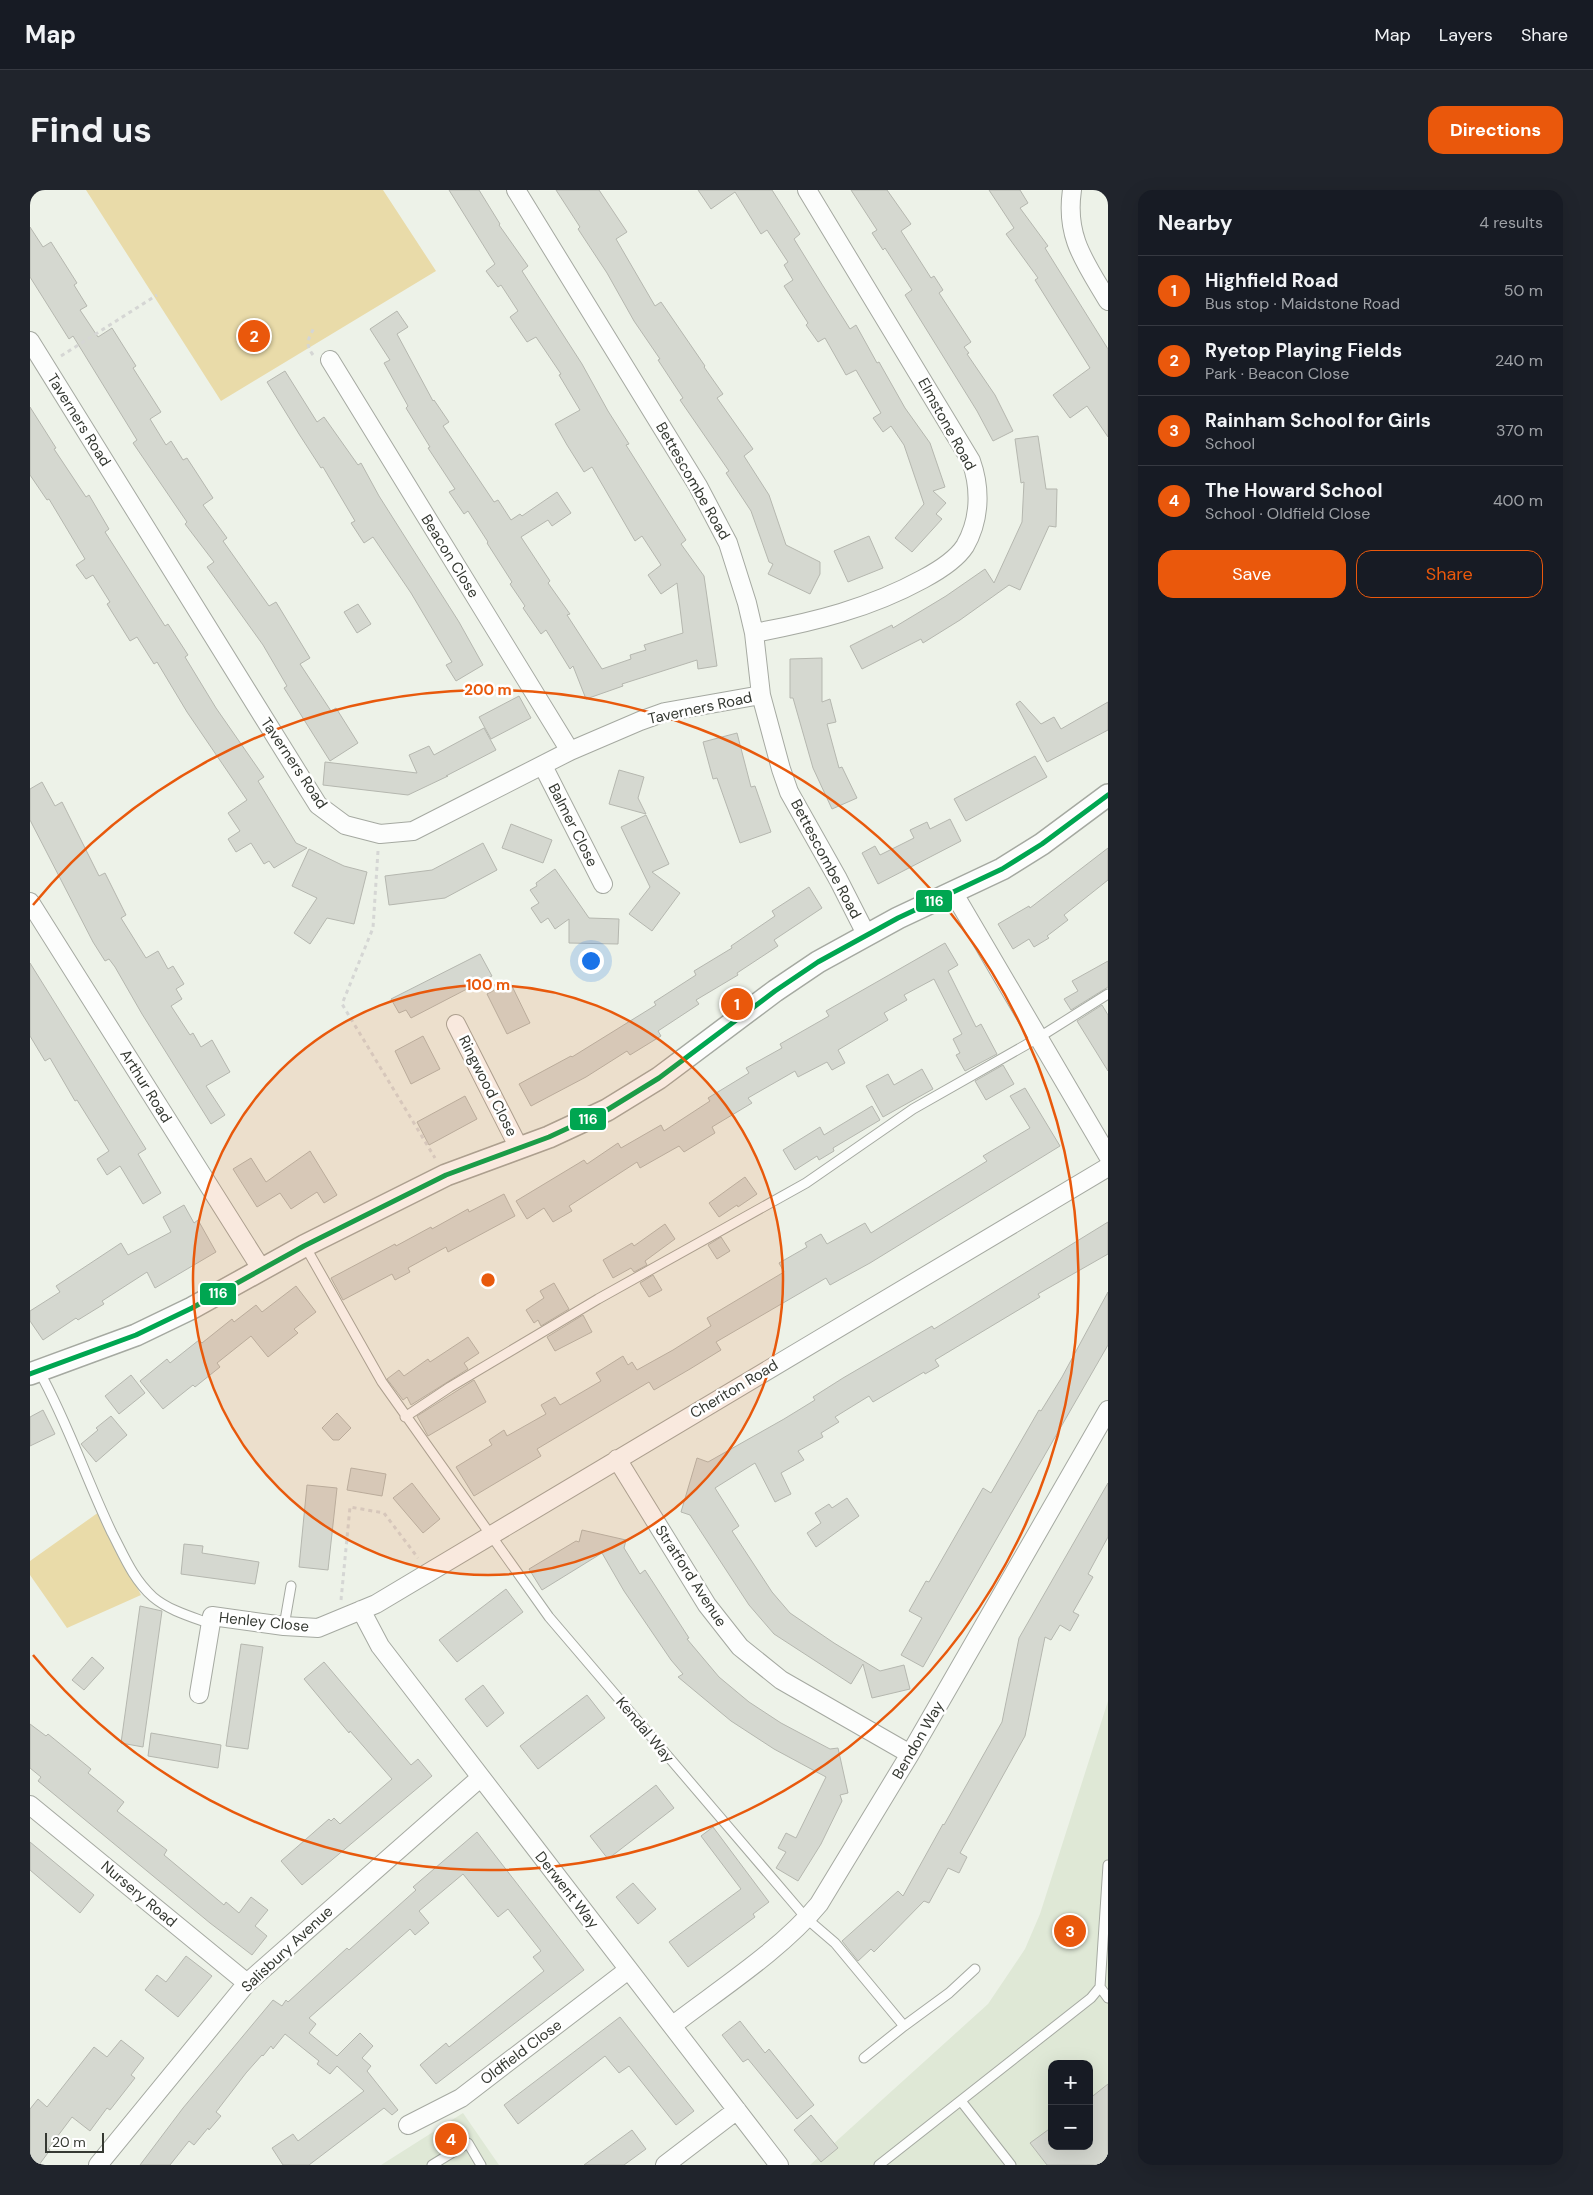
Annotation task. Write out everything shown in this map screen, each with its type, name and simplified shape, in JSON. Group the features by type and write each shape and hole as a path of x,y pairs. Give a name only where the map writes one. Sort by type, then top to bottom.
{"street":[{"name":"Bettescombe Road","path":"516,190 716,518 738,570 754,634 762,695 772,743 789,792 838,879 866,934"},
{"name":"Elmstone Road","path":"754,634 829,618 861,608 936,572 964,547 970,534 978,504 976,474 968,455 807,190"},
{"path":"1072,190 1071,230 1078,249 1108,301"},
{"name":"Taverners Road","path":"30,341 318,805 345,825 380,834 413,831 570,751 640,721 666,712 762,695"},
{"name":"Beacon Close","path":"330,360 570,751"},
{"name":"Balmer Close","path":"543,766 603,884"},
{"path":"34,1372 136,1334 192,1308 304,1246 446,1175 589,1119 639,1091 789,982 866,934 1021,857 1108,795"},
{"path":"953,892 1108,1156"},
{"name":"Arthur Road","path":"30,902 262,1270"},
{"name":"Ringwood Close","path":"456,1024 519,1148"},
{"name":"Cheriton Road","path":"361,1610 428,1573 1108,1167"},
{"name":"Bendon Way","path":"673,2025 786,1938 807,1919 831,1888 1108,1410"},
{"name":"Stratford Avenue","path":"617,1459 707,1605 740,1647 781,1680 910,1754"},
{"name":"Henley Close","path":"199,1694 212,1616 284,1626 318,1628 361,1610"},
{"name":"Derwent Way","path":"361,1610 380,1646 779,2165"},
{"name":"Salisbury Avenue","path":"98,2165 247,1984 480,1778"},
{"name":"Nursery Road","path":"30,1805 247,1984"},
{"name":"Oldfield Close","path":"408,2125 461,2098 628,1970"},
{"path":"665,2165 737,2110"}],"lane":[{"path":"406,1417 450,1387 598,1299 806,1183 913,1109 1038,1038 1108,994"},
{"name":"Kendal Way","path":"304,1246 382,1382 492,1534 549,1617 807,1919 835,1943 904,2026"},
{"path":"34,1372 58,1404 93,1493 132,1574 154,1598 181,1612 211,1624"},
{"path":"284,1626 291,1586"},
{"path":"879,2165 1091,1998 1100,1987 1108,1866"},
{"path":"864,2058 949,1993 975,1969"},
{"path":"1100,1987 1108,1998"},
{"path":"961,2101 1011,2165"},
{"path":"432,2165 468,2143 482,2165"}],"path":[{"path":"46,366 157,295"},
{"path":"315,326 307,345 315,357 330,360"},
{"path":"380,834 373,928 342,1004 446,1175"},
{"path":"338,1620 350,1507 384,1513 428,1573"}],"shaded area":[{"path":"86,190 383,190 436,271 221,401"},
{"path":"99,1512 141,1595 67,1628 30,1575 30,1561"},
{"path":"1108,1701 1108,2165 810,2165 988,2004 1025,1949 1040,1914"},
{"path":"463,2113 499,2165 381,2165"}],"building":[{"path":"449,190 479,190 499,225 528,266 522,271 582,364 629,444 626,445 686,540 681,544 704,576 717,666 698,669 697,660 622,684 623,686 586,699 573,666 570,669 546,630 541,634 523,608 525,606 510,584 512,582 468,511 464,514 449,492 455,489 428,448 430,447 406,408 408,406 384,363 390,360 370,329 397,311 408,327 397,334 433,401 449,422 443,426 494,502 498,500 511,520 520,514 522,516 557,492 571,513 552,526 548,520 521,537 550,581 548,583 570,614 567,615 602,669 631,659 630,655 646,650 644,645 683,633 677,583 661,594 648,575 661,565 642,536 635,541 592,467 584,472 567,445 555,424 580,410 559,375 561,374 536,337 527,342 510,317 518,311 501,285 498,287 486,271 495,264"},
{"path":"556,190 599,190 627,232 616,239 655,306 661,302 705,366 723,394 717,398 753,449 744,456 769,495 786,545 820,562 820,574 810,594 768,574 773,564 769,562 751,511 726,473 729,471 680,400 683,398 658,360 660,359 634,321 607,273 578,229 580,227"},
{"path":"698,190 772,190 800,234 794,239 823,286 850,329 856,325 905,408 930,443 945,487 933,491 946,503 936,514 942,519 912,552 895,538 924,504 904,445 891,426 883,432 873,418 881,413 856,370 846,375 825,338 818,342 806,325 808,323 784,286 793,280 784,265 788,262 767,230 761,234 735,192 711,209"},
{"path":"851,190 887,190 911,224 901,231 931,278 934,276 943,290 939,293 971,342 964,347 969,353 967,354 995,395 1013,431 993,441 977,411 905,295 912,290 885,248 883,250 872,233 877,230"},
{"path":"989,190 1020,190 1028,203 1020,208 1048,246 1045,248 1108,349 1108,437 1087,406 1070,418 1053,395 1090,368 1035,280 1038,278 1006,234 1014,228"},
{"path":"30,227 43,247 51,242 77,283 74,285 87,306 80,310 98,337 112,328 136,366 133,368 161,412 150,419 166,445 171,441 183,460 187,458 213,498 203,505 227,538 223,541 269,606 276,602 310,658 300,664 331,711 336,708 358,743 330,761 284,688 287,686 263,645 207,567 214,562 185,524 187,522 133,443 137,440 73,336 69,339 30,277"},
{"path":"285,371 317,422 324,417 358,465 361,463 379,496 459,622 483,665 456,681 446,665 452,662 411,593 373,537 364,543 351,523 355,521 323,467 321,468 267,382"},
{"path":"30,407 56,448 54,449 86,497 89,495 109,529 105,532 165,626 168,624 188,655 185,657 216,708 264,777 258,781 296,843 307,848 274,868 269,861 264,864 251,843 236,852 228,839 240,831 228,813 247,800 187,712 157,662 154,664 137,637 130,641 107,604 110,602 93,575 86,579 76,565 85,559 49,499 47,500 30,475"},
{"path":"1038,436 1046,489 1057,489 1056,527 1049,526 1020,590 1009,585 960,620 923,643 921,639 862,669 850,646 892,625 893,628 946,596 985,569 994,583 1022,522 1024,482 1021,483 1015,439"},
{"path":"869,536 883,568 848,582 834,551"},
{"path":"358,604 371,624 357,633 344,612"},
{"path":"822,658 822,702 830,699 836,722 827,724 839,768 842,767 857,798 832,809 813,768 793,698 790,698 790,659"},
{"path":"519,696 531,718 491,739 479,717"},
{"path":"1020,701 1041,724 1054,717 1061,729 1108,702 1108,730 1047,762 1016,704"},
{"path":"484,728 496,750 408,795 323,785 325,762 417,773 409,755 429,746 434,755"},
{"path":"737,733 751,787 755,786 771,832 740,843 717,778 713,779 703,742"},
{"path":"1035,756 1047,777 966,821 954,799"},
{"path":"619,770 644,777 638,798 646,814 609,804"},
{"path":"42,782 55,806 62,802 99,876 105,873 126,915 121,918 146,958 158,951 168,969 173,966 184,984 176,989 182,999 171,1006 190,1035 193,1033 201,1047 212,1040 230,1072 206,1086 225,1115 211,1124 115,967 109,959 105,961 93,942 30,820 30,789"},
{"path":"646,815 669,864 652,872 680,893 652,931 629,914 650,887 621,827"},
{"path":"950,819 961,841 878,884 862,853 875,846 880,855 914,838 910,830 927,822 930,829"},
{"path":"511,824 552,840 543,863 502,848"},
{"path":"483,843 497,870 445,898 389,905 385,876 432,870"},
{"path":"1108,848 1108,880 1064,915 1068,920 1047,936 1049,938 1034,947 1029,939 1013,949 998,924 1029,906 1030,908"},
{"path":"309,849 344,866 367,872 354,924 327,918 310,944 294,933 317,898 292,886"},
{"path":"555,869 589,918 619,919 618,944 569,943 569,919 555,929 548,918 541,923 531,908 539,903 530,890 537,886 536,883"},
{"path":"809,887 822,908 774,940 778,946 737,973 738,975 696,1000 699,1004 658,1031 661,1036 630,1055 627,1051 586,1077 531,1106 519,1084 572,1057 656,1005 654,1002 696,975 694,971 732,948 731,946 775,916 772,911"},
{"path":"945,943 958,965 948,971 976,1027 981,1024 997,1054 965,1071 956,1055 960,1053 953,1039 962,1034 934,979 904,995 907,1000 884,1013 888,1020 838,1050 845,1063 832,1070 827,1062 798,1077 795,1071 748,1098 752,1103 712,1127 715,1133 684,1152 679,1146 640,1168 637,1162 569,1206 572,1211 553,1222 544,1208 527,1219 516,1201 584,1160 587,1164 618,1143 621,1148 661,1125 664,1131 710,1101 708,1098 749,1073 746,1068 782,1048 780,1044 829,1016 826,1011"},
{"path":"480,954 492,976 411,1018 406,1010 399,1013 391,999"},
{"path":"1108,961 1108,987 1071,1010 1064,999 1078,991 1072,981"},
{"path":"30,963 146,1149 138,1154 161,1193 143,1204 120,1166 107,1175 97,1159 109,1151 77,1100 75,1101 50,1058 45,1061 30,1036"},
{"path":"510,982 530,1023 507,1034 487,994"},
{"path":"1102,1005 1108,1015 1108,1071 1077,1021"},
{"path":"423,1036 440,1069 411,1084 395,1051"},
{"path":"1003,1065 1014,1084 986,1100 975,1081"},
{"path":"922,1069 933,1089 883,1117 866,1086 888,1074 894,1085"},
{"path":"1025,1088 1060,1146 870,1263 830,1285 826,1278 716,1342 721,1350 654,1390 649,1382 537,1449 541,1456 474,1496 456,1467 492,1445 489,1440 504,1430 507,1436 546,1414 541,1405 555,1397 560,1405 601,1381 596,1373 623,1356 628,1365 632,1362 637,1370 673,1350 711,1326 707,1318 784,1272 779,1263 807,1247 805,1243 821,1234 827,1244 865,1223 871,1233 987,1161 983,1156 1030,1128 1010,1096"},
{"path":"465,1096 477,1119 429,1145 417,1122"},
{"path":"872,1106 880,1120 833,1148 834,1151 819,1160 817,1156 795,1170 783,1150 820,1127 824,1135"},
{"path":"310,1151 337,1195 324,1203 317,1192 291,1209 280,1193 257,1207 233,1169 251,1158 266,1182"},
{"path":"745,1177 757,1194 719,1217 709,1203"},
{"path":"504,1194 515,1216 448,1252 446,1247 408,1268 410,1272 395,1280 392,1274 343,1300 331,1278 395,1244 396,1246 468,1209 469,1212"},
{"path":"184,1205 194,1223 198,1220 216,1252 155,1288 147,1272 102,1301 104,1304 78,1320 76,1318 43,1340 30,1321 30,1311 60,1292 56,1286 121,1243 128,1255 171,1232 163,1217"},
{"path":"1108,1222 1108,1254 1038,1294 1040,1297 935,1360 939,1366 925,1374 924,1372 873,1402 869,1396 835,1417 839,1422 821,1433 823,1437 798,1451 804,1460 781,1473 791,1494 775,1502 755,1463 715,1488 739,1526 732,1531 772,1592 790,1613 880,1671 904,1665 910,1689 872,1698 863,1664 851,1684 774,1634 749,1605 690,1515 681,1512 697,1458 708,1462 784,1419 815,1400 813,1397 843,1378 932,1326 934,1329"},
{"path":"665,1224 675,1239 645,1261 647,1265 634,1272 631,1268 613,1278 603,1260 632,1243 634,1246"},
{"path":"721,1237 730,1251 717,1259 708,1245"},
{"path":"653,1275 662,1290 649,1297 640,1283"},
{"path":"554,1283 569,1309 541,1326 538,1320 534,1323 526,1310 544,1298 540,1291"},
{"path":"296,1286 316,1312 294,1329 298,1333 268,1357 251,1336 217,1363 220,1367 195,1387 193,1385 163,1409 140,1381 167,1359 170,1363 199,1340 202,1343 232,1319 234,1322 256,1305 262,1312"},
{"path":"1108,1292 1108,1345 923,1667 901,1655 922,1618 909,1611 926,1581 929,1582 983,1488 991,1493 1039,1410 1041,1411 1062,1377"},
{"path":"583,1315 592,1332 555,1351 547,1337"},
{"path":"468,1337 479,1353 464,1363 468,1369 411,1405 407,1397 403,1400 387,1379 399,1370 404,1376 428,1359 430,1362"},
{"path":"131,1375 145,1393 119,1414 105,1396"},
{"path":"474,1380 486,1402 428,1436 417,1416"},
{"path":"43,1410 55,1434 30,1446 30,1417"},
{"path":"337,1413 351,1428 339,1440 333,1440 322,1428"},
{"path":"111,1416 127,1435 96,1462 81,1444"},
{"path":"351,1468 386,1474 382,1496 347,1490"},
{"path":"412,1483 440,1519 423,1533 393,1498"},
{"path":"1108,1483 1108,1537 1088,1574 1093,1577 1073,1612 1079,1615 1070,1631 1060,1625 1051,1640 1045,1637 1025,1736 960,1853 967,1857 959,1873 948,1868 929,1903 924,1901 874,1952 871,1949 858,1961 842,1941 898,1891 903,1896 1002,1722 1019,1638"},
{"path":"307,1485 337,1488 328,1570 299,1567"},
{"path":"847,1498 859,1516 816,1547 807,1533 821,1523 815,1513 829,1504 832,1508"},
{"path":"582,1530 626,1540 624,1548 640,1574 645,1570 689,1638 687,1639 719,1677 749,1702 781,1723 830,1749 838,1748 848,1793 840,1795 842,1801 821,1844 798,1881 776,1868 786,1852 778,1848 786,1833 796,1838 826,1777 774,1749 731,1721 678,1677 683,1674 671,1660 624,1591 602,1553 542,1590 529,1569 576,1541 579,1542"},
{"path":"184,1544 203,1546 202,1553 259,1562 255,1584 181,1574"},
{"path":"506,1589 523,1612 457,1662 439,1640"},
{"path":"140,1606 162,1611 143,1747 121,1743"},
{"path":"241,1644 263,1647 248,1749 226,1746"},
{"path":"92,1657 104,1668 84,1690 72,1680"},
{"path":"324,1662 411,1765 418,1759 432,1776 302,1885 281,1861 329,1819 331,1821 334,1818 340,1824 392,1779 350,1731 349,1733 304,1679"},
{"path":"483,1685 504,1713 487,1727 465,1699"},
{"path":"587,1695 605,1718 538,1769 520,1746"},
{"path":"30,1724 46,1736 48,1734 91,1769 88,1773 124,1802 117,1811 167,1850 164,1855 224,1905 226,1902 239,1913 251,1897 268,1910 255,1926 267,1936 252,1955 210,1923 38,1781 41,1777 30,1768"},
{"path":"151,1733 221,1745 218,1768 148,1756"},
{"path":"656,1785 674,1808 608,1859 590,1836"},
{"path":"713,1827 769,1902 753,1914 755,1917 688,1967 669,1942 741,1889 701,1836"},
{"path":"477,1832 584,1970 436,2084 420,2065 446,2043 449,2047 544,1971 533,1957 541,1951 508,1909 498,1917 463,1874 419,1911 429,1923 415,1935 410,1929 309,2018 316,2024 309,2033 337,2056 360,2033 373,2046 362,2058 371,2066 367,2071 398,2110 392,2115 384,2108 309,2165 283,2165 272,2148 293,2134 298,2141 364,2091 337,2066 330,2074 317,2064 319,2061 285,2034 273,2049 271,2046 246,2073 216,2112 221,2116 194,2145 189,2141 170,2165 140,2165 183,2108 273,2000 282,2006 286,2000 288,2002 347,1948 349,1950 416,1890 413,1887"},
{"path":"30,1842 94,1895 80,1913 30,1870"},
{"path":"633,1883 656,1909 638,1924 616,1897"},
{"path":"186,1956 212,1976 178,2017 145,1990 157,1975 166,1982"},
{"path":"620,2017 694,2111 676,2125 629,2066 619,2073 605,2056 518,2124 504,2105"},
{"path":"740,2021 765,2053 769,2049 814,2105 797,2119 748,2059 743,2062 722,2035"},
{"path":"121,2040 144,2058 131,2075 135,2078 110,2110 107,2108 90,2131 72,2117 48,2149 50,2150 39,2165 30,2165 30,2109 38,2099 47,2107 94,2047 107,2057"},
{"path":"1108,2084 1108,2165 1047,2165 1030,2143 1048,2130 1048,2150 1093,2150 1093,2096"},
{"path":"811,2115 838,2148 821,2162 794,2130"},
{"path":"632,2130 646,2149 624,2165 584,2165"}],"transit line":[{"name":"116","path":"30,1374 136,1335 192,1308 304,1246 446,1175 549,1137 607,1110 659,1078 775,991 818,962 898,918 1002,869 1042,844 1108,795"}],"place":[{"name":"Ryetop Playing Fields","path":"254,336"},
{"name":"Highfield Road","path":"737,1004"},
{"name":"Rainham School for Girls","path":"1070,1931"},
{"name":"The Howard School","path":"451,2139"}]}
